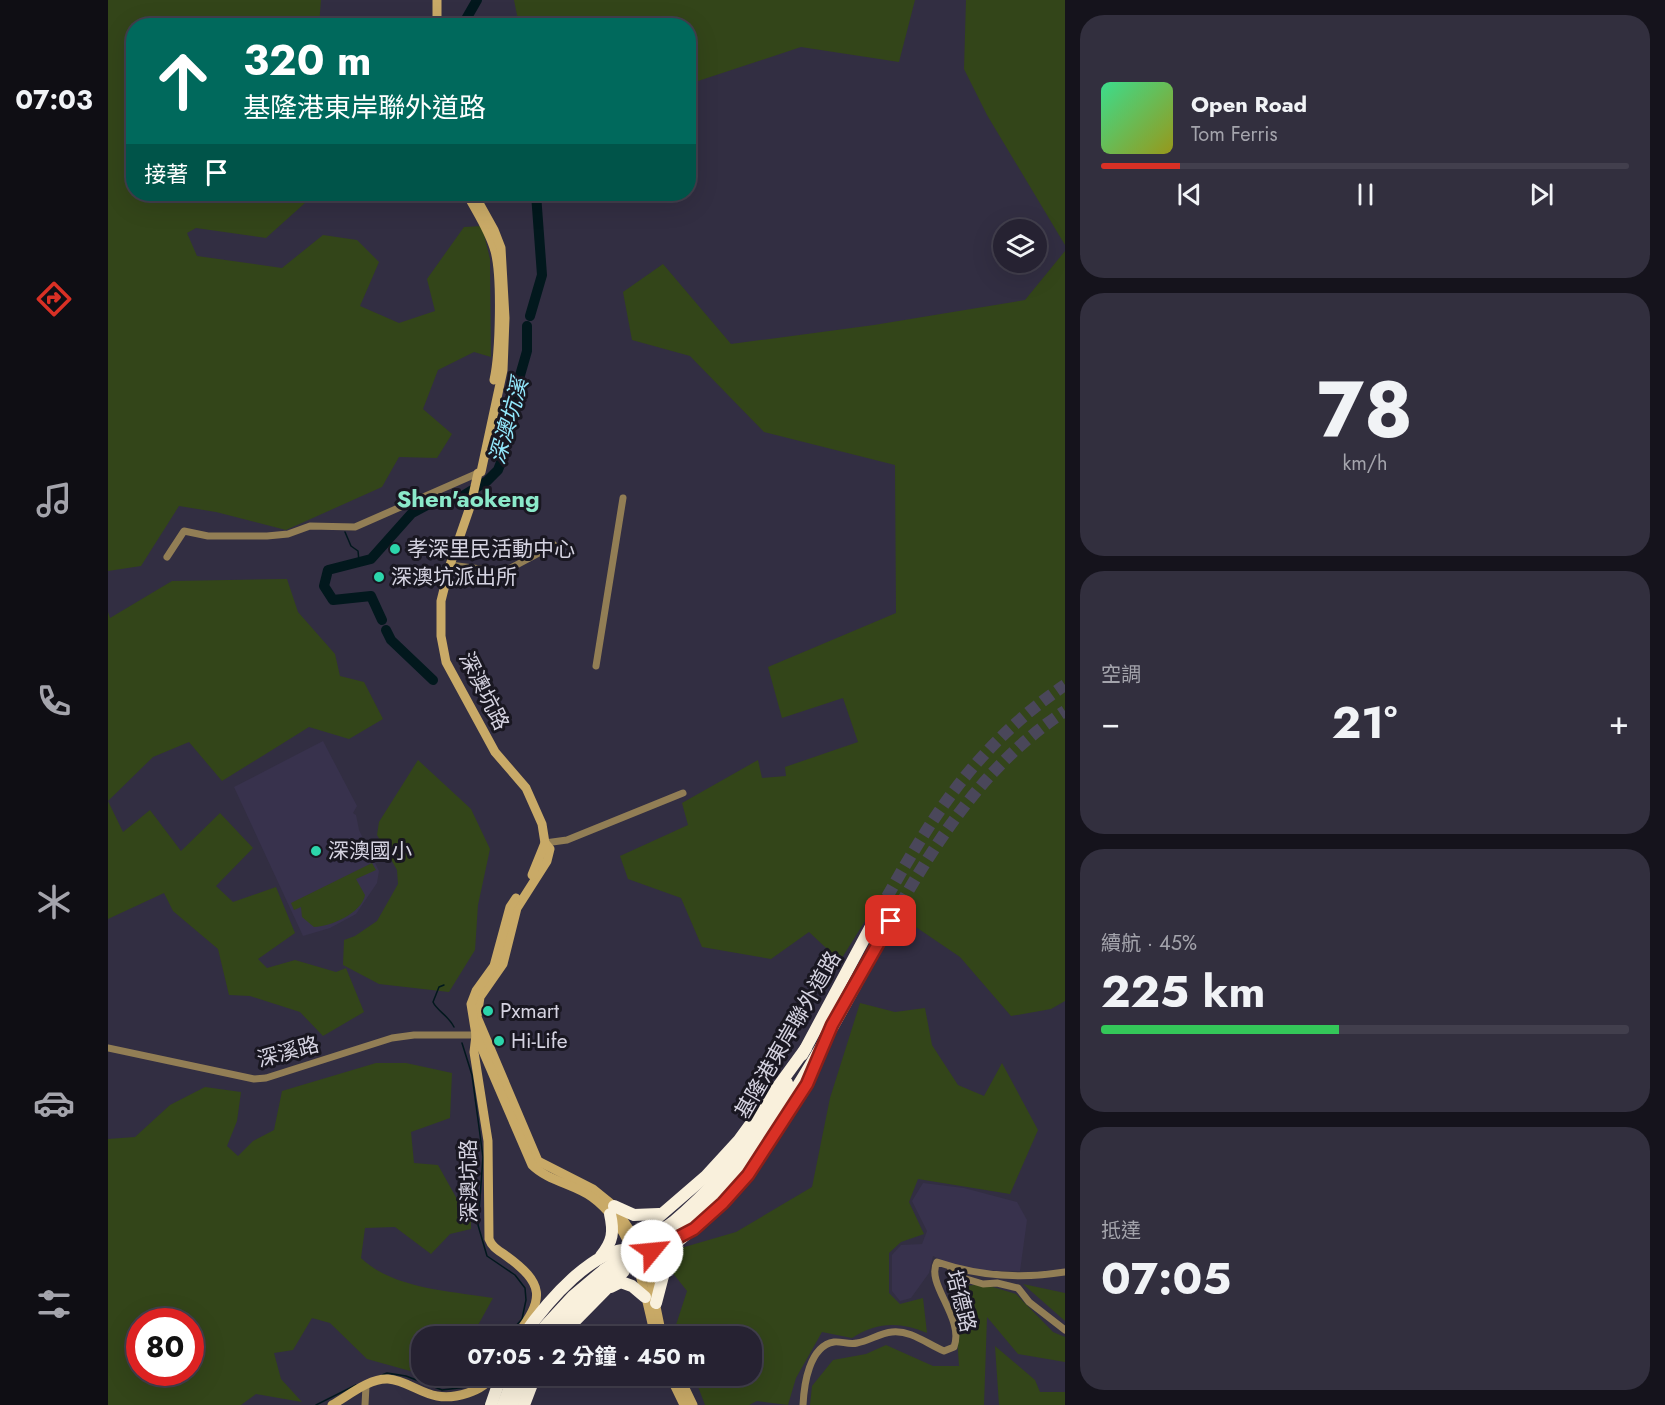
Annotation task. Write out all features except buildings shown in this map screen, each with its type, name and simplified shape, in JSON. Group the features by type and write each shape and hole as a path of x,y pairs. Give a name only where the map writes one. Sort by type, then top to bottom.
{"highway":[{"name":"基隆港東岸聯外道路","path":"675,1227 722,1175 771,1109 878,913"},
{"name":"基隆港東岸聯外道路","path":"545,1326 573,1295 701,1211 749,1157 793,1092 891,921"},
{"path":"598,1298 621,1282 632,1286 650,1300 669,1253 675,1244 723,1203 771,1141 807,1084 832,1025"},
{"path":"570,1326 598,1298 638,1250 643,1233 659,1214 706,1176 739,1140 806,1048"},
{"path":"530,1326 536,1317 573,1295 582,1271 601,1256 611,1243 614,1230 612,1210 634,1215 659,1214"},
{"path":"582,1271 615,1251 638,1250 694,1229"},
{"name":"基隆港東岸聯外道路","path":"553,1326 573,1295"},
{"path":"491,1405 498,1386"},
{"path":"503,1405 510,1386"},
{"path":"512,1405 519,1386"},
{"path":"524,1405 531,1386"}],"main road":[{"path":"437,0 437,18"},
{"name":"深澳坑路","path":"470,201 485,225 496,254 497,369 474,491 450,565 440,619 446,662 495,752 526,788 542,824 544,843 533,873 510,907 494,966 472,999 472,1019 479,1034 474,1052 488,1141 489,1239 494,1247 527,1272 536,1289 533,1312 523,1326"},
{"name":"深澳坑路","path":"477,476 481,472 503,370 506,318 501,248 478,201"},
{"path":"479,1034 538,1161 593,1189 612,1210 638,1250 659,1326"},
{"path":"650,1300 654,1326"},
{"path":"332,1405 366,1386 388,1379 437,1401 480,1386"},
{"path":"675,1386 684,1405"},
{"path":"684,1386 693,1405"}],"street":[{"path":"167,557 184,531 208,536 267,536 288,534 310,526 355,526 477,476"},
{"path":"596,666 623,498"},
{"path":"450,565 496,571 509,569 554,545"},
{"path":"544,843 567,840 683,793"},
{"name":"深溪路","path":"108,1048 254,1079 266,1078 392,1038 414,1035 479,1034"},
{"name":"培德路","path":"803,1405 814,1356 823,1347 833,1342 855,1344 892,1332 906,1333 944,1351 954,1347 955,1328 933,1271 937,1262 966,1272 1006,1275 1065,1272"},
{"path":"946,1265 963,1278 983,1284 997,1283 1018,1288 1036,1308 1065,1330"},
{"path":"365,1405 366,1386"}],"shaded area":[{"name":"深澳國小","path":"323,741 357,806 353,813 356,815 359,830 379,871 377,883 356,914 330,928 303,936 234,787"},
{"path":"923,1183 964,1188 1017,1202 1027,1220 1020,1271 966,1270 933,1256 929,1273 911,1298 900,1301 892,1291 892,1255 901,1245 922,1244 927,1231 912,1201"}],"green space":[{"path":"108,0 321,0 320,18 126,18 126,201 307,201 266,238 196,228 187,233 197,256 282,268 323,235 357,240 379,262 360,306 399,323 435,311 427,279 464,227 482,226 490,259 491,357 474,352 438,370 423,409 452,434 437,458 399,457 382,487 286,530 216,512 179,506 141,566 108,571"},
{"path":"514,0 915,0 899,62 801,47 696,82 696,18 518,18"},
{"path":"966,0 1065,0 1065,245 987,115 964,69"},
{"path":"1065,251 1065,1001 1051,1009 1011,1016 960,957 901,917 875,905 840,961 809,932 771,959 702,947 681,898 628,879 620,856 688,825 682,803 758,760 762,778 786,776 785,767 858,742 843,698 782,718 768,667 896,613 895,465 764,432 690,356 632,340 623,292 663,264 731,344 874,325 1025,300"},
{"path":"287,579 298,612 335,654 340,676 364,682 383,719 349,739 309,727 222,781 189,742 153,757 108,801 108,612 110,618 172,581"},
{"path":"418,760 471,809 490,849 478,905 475,950 449,992 379,984 343,965 344,940 355,936 377,921 398,884 397,870 377,835 379,822"},
{"path":"108,801 123,832 150,810 181,851 220,813 253,848 216,886 233,902 276,887 295,933 258,959 267,968 295,960 336,972 346,968 364,1012 323,1036 300,1012 250,996 229,995 218,949 173,911 164,893 108,919"},
{"path":"372,863 376,870 356,879 365,895 363,902 344,918 328,925 314,927 302,917 301,907 294,910 291,903"},
{"path":"860,1003 895,1012 925,1008 932,1045 958,1085 984,1096 1002,1063 1038,1130 1010,1194 918,1179 909,1202 924,1234 901,1242 889,1253 889,1293 900,1304 923,1298 927,1333 898,1325 879,1326 852,1338 822,1332 796,1378 788,1405 757,1401 749,1405 705,1405 698,1386 762,1386 762,1326 676,1326 687,1291 672,1272 681,1248 736,1232 812,1187 830,1098"},
{"path":"376,1063 406,1063 452,1073 450,1118 411,1132 414,1163 438,1165 457,1199 471,1205 471,1229 450,1234 431,1254 395,1227 365,1228 361,1258 389,1276 406,1282 423,1287 493,1298 478,1326 411,1326 411,1371 367,1359 330,1323 312,1318 293,1350 274,1353 281,1379 302,1402 256,1394 241,1405 108,1405 108,1139 135,1137 170,1105 205,1087 241,1092 237,1121 227,1146 238,1156 253,1141 274,1130 282,1091"},
{"path":"983,1284 1016,1294 1053,1332 1065,1337 1065,1362 1018,1354 987,1317 984,1405 810,1405 812,1386 833,1360 866,1354 886,1345 933,1366 959,1366 954,1292 957,1287"},
{"path":"1023,1284 1065,1293 1065,1321"},
{"path":"995,1346 1035,1380 1040,1392 1065,1392 1065,1405 999,1405"}],"waterway":[{"name":"深澳坑溪","path":"467,18 477,0"},
{"name":"深澳坑溪","path":"530,316 542,275 537,201"},
{"name":"深澳坑溪","path":"382,620 371,596 333,600 324,586 328,570 371,559 412,513 427,505 461,497 487,481 498,470 503,457 507,421 527,351 527,326"},
{"path":"345,532 351,546 358,551 359,561"},
{"name":"深澳坑溪","path":"386,630 391,640 433,680"},
{"path":"444,985 439,987 433,1002 454,1027"},
{"path":"462,1043 472,1075 483,1157 478,1225 487,1256 515,1275 525,1288 526,1300 522,1319 516,1326"},
{"path":"382,1375 387,1373 411,1378"},
{"path":"316,1405 356,1385"},
{"path":"432,1386 442,1390 468,1386"}],"tunnel":[{"path":"878,913 936,816 979,760 1004,734 1065,685"},
{"path":"891,921 926,861 965,805 1011,755 1036,732 1065,711"}],"place":[{"name":"孝深里民活動中心","path":"395,549"},
{"name":"深澳坑派出所","path":"379,577"},
{"name":"深澳國小","path":"316,851"},
{"name":"Pxmart","path":"488,1011"},
{"name":"Hi-Life","path":"499,1041"}],"district":[{"name":"Shen'aokeng","path":"468,498"}],"route":[{"path":"652,1251 694,1229 723,1203 748,1175 807,1084 832,1025 891,921"}]}
